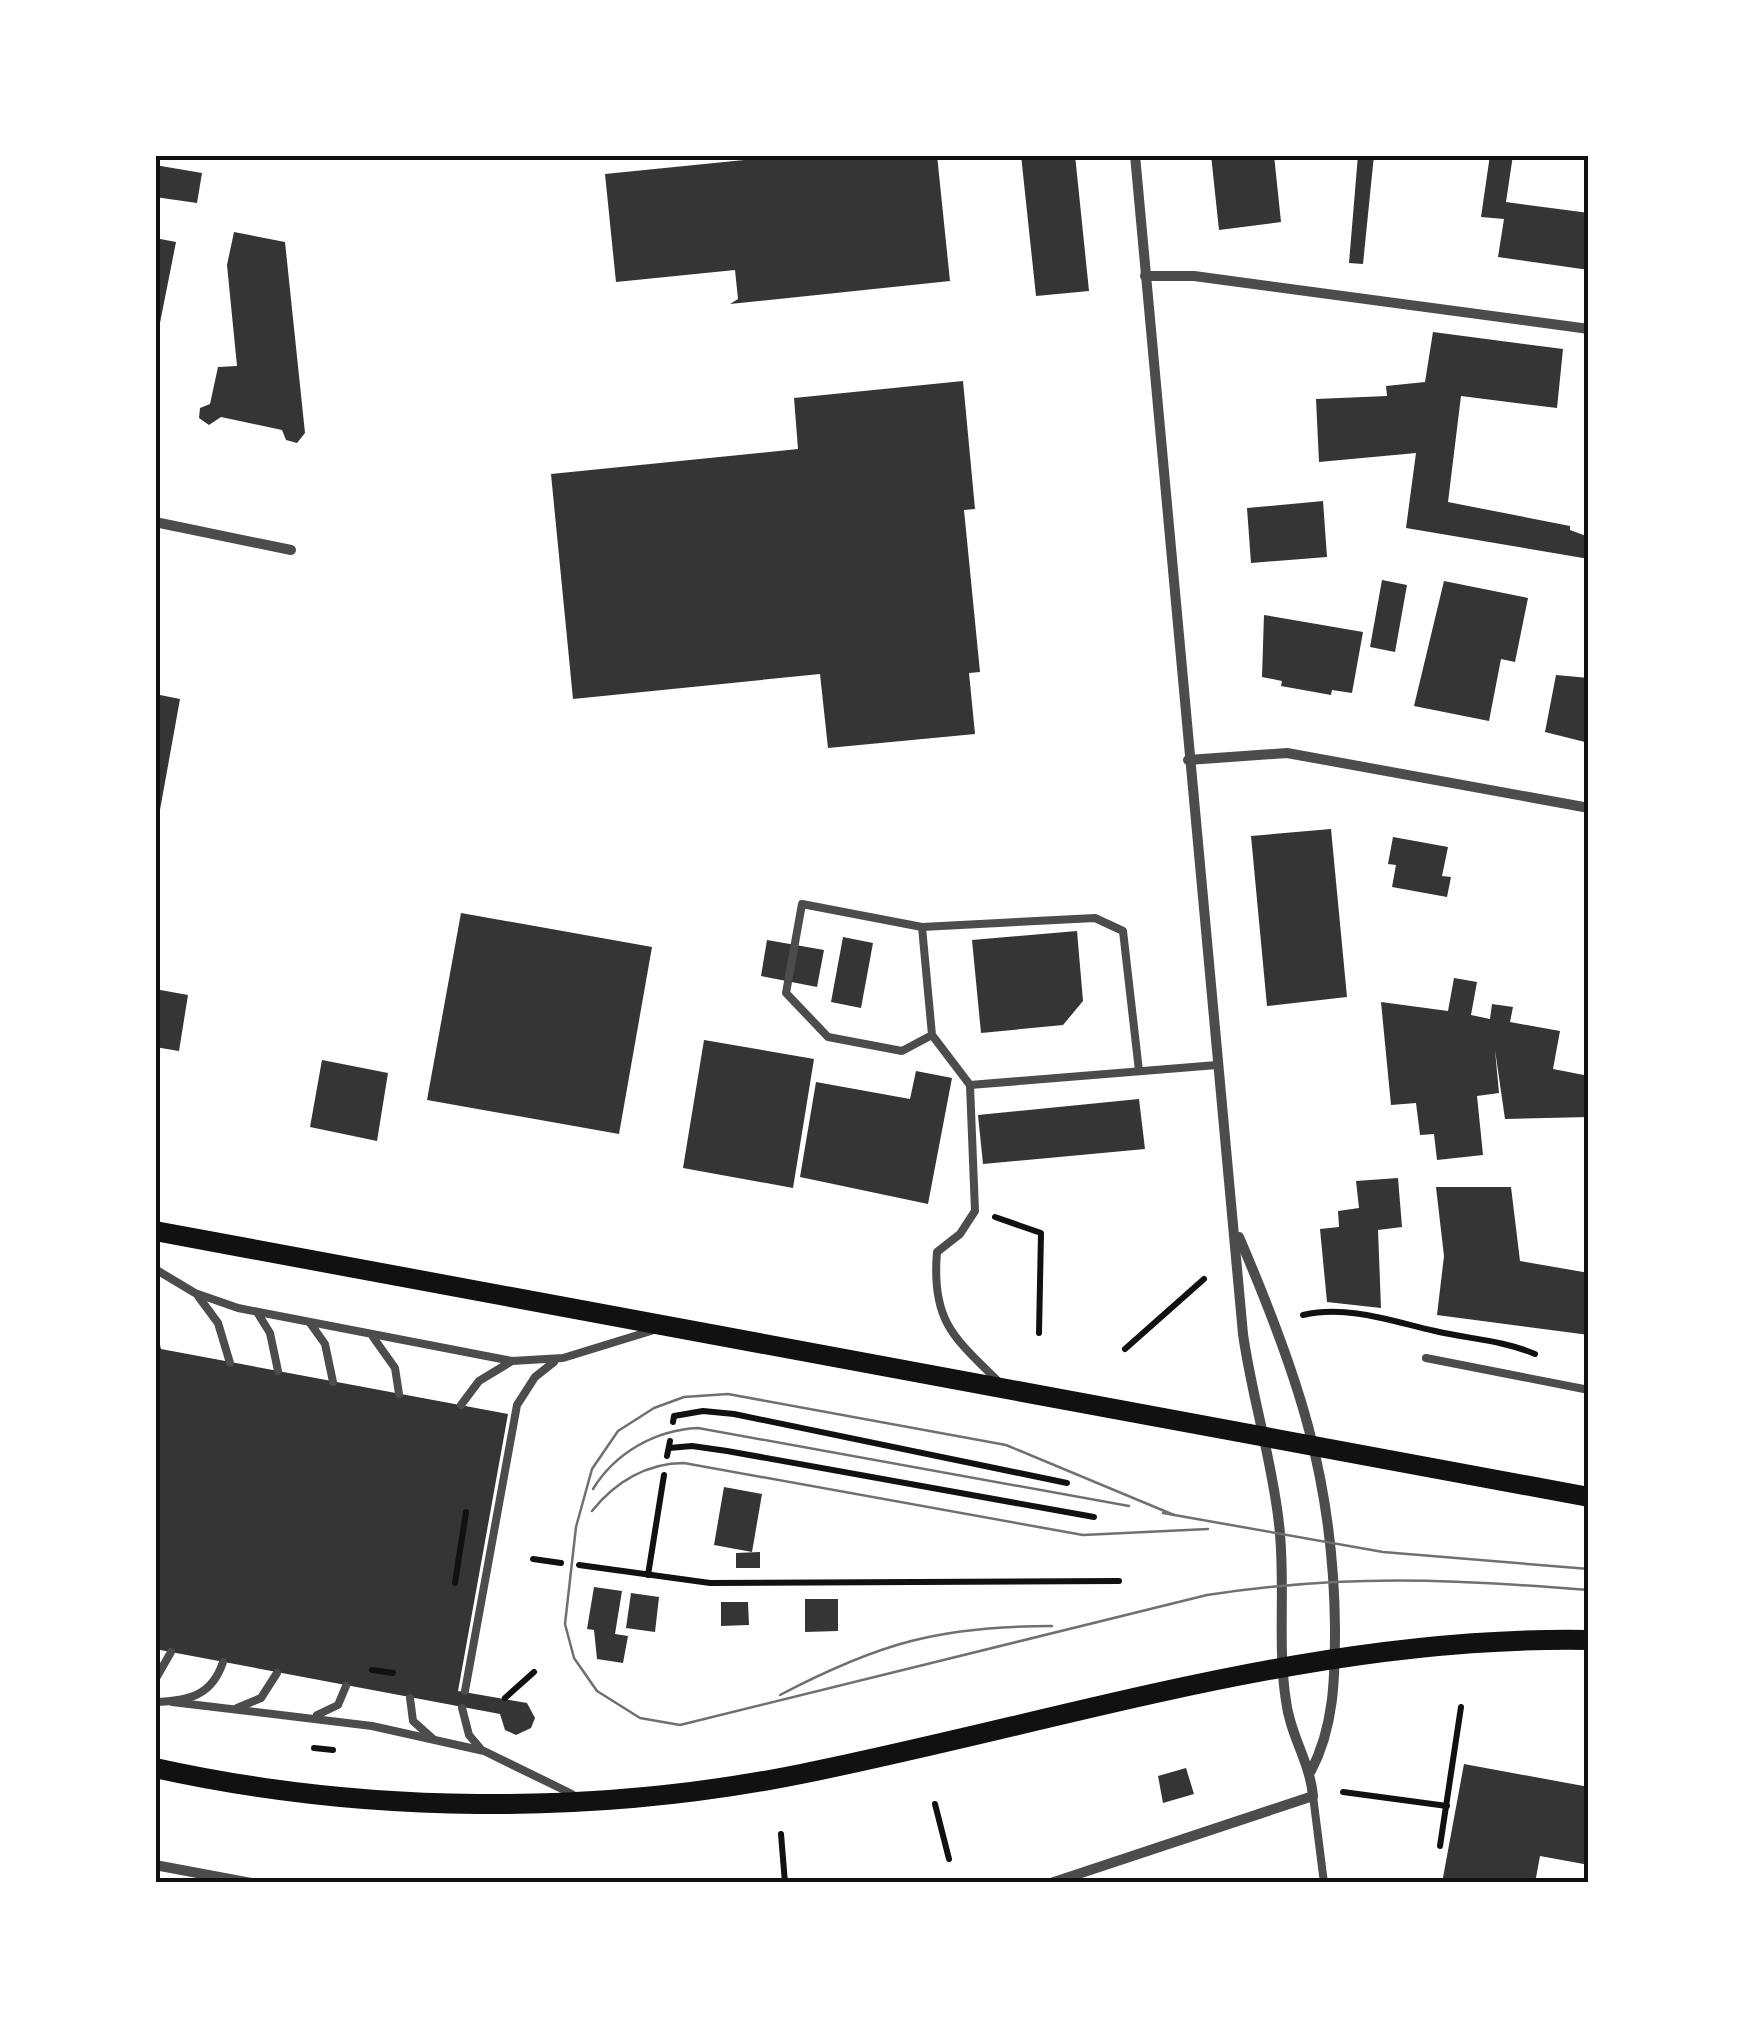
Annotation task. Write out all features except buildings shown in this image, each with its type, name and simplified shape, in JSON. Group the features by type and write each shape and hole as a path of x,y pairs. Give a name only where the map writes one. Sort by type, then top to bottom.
{"main road":[{"path":"155,1230 1589,1497"},
{"path":"155,1768 343,1796 467,1802 598,1798 797,1775 1284,1664 1440,1644 1589,1640"}],"street":[{"path":"1051,1883 1087,1878 1313,1796 1311,1772 1288,1720 1280,1526 1267,1435 1245,1346 1134,155"},
{"path":"1145,276 1194,276 1589,330"},
{"path":"155,522 291,550"},
{"path":"1188,760 1288,753 1589,808"},
{"path":"1235,1228 1287,1350 1315,1445 1332,1544 1335,1657 1328,1727 1311,1772"},
{"path":"155,1865 251,1883"}],"lane":[{"path":"932,1036 902,1051 828,1037 786,993 802,904 922,927 1095,918 1123,931 1139,1071"},
{"path":"922,927 932,1036 970,1086 975,1211 960,1234 937,1252 934,1286 941,1315 955,1339 1003,1386"},
{"path":"970,1086 1218,1064"},
{"path":"155,1268 195,1293 257,1312 512,1361 563,1358 653,1330 684,1327"},
{"path":"195,1293 218,1323 230,1362"},
{"path":"257,1312 270,1333 278,1371"},
{"path":"306,1322 325,1344 333,1382"},
{"path":"366,1333 388,1354 399,1394"},
{"path":"465,1691 517,1406 535,1376 563,1358"},
{"path":"1426,1358 1589,1390"},
{"path":"461,1405 480,1381 512,1361"},
{"path":"155,1680 171,1652"},
{"path":"172,1702 193,1698 211,1687 223,1662"},
{"path":"233,1708 261,1698 277,1672"},
{"path":"308,1717 338,1705 346,1686"},
{"path":"410,1698 413,1722 441,1742"},
{"path":"155,1702 372,1726 484,1751 558,1790 598,1798"},
{"path":"462,1708 469,1735 484,1751"},
{"path":"1313,1796 1324,1883"}],"path":[{"path":"975,1211 1041,1233 1039,1333"},
{"path":"1125,1349 1204,1279"},
{"path":"1302,1315 1326,1310 1383,1317 1436,1332 1508,1343 1546,1358"},
{"path":"672,1422 674,1416 704,1411 734,1414 1067,1483"},
{"path":"669,1448 692,1446 1094,1518"},
{"path":"648,1575 664,1474"},
{"path":"455,1583 466,1512"},
{"path":"533,1559 562,1563"},
{"path":"580,1566 710,1584 1119,1581"},
{"path":"372,1670 393,1674"},
{"path":"505,1698 534,1672"},
{"path":"1440,1846 1461,1708"},
{"path":"314,1748 333,1750"},
{"path":"1343,1792 1447,1806"},
{"path":"936,1804 949,1860"},
{"path":"780,1834 785,1883"}],"tram line":[{"path":"1174,1515 1006,1445 728,1394 684,1397 654,1408 618,1431 592,1469 576,1527 565,1624 574,1658 597,1691 640,1718 680,1725 1207,1595 1305,1584 1398,1580 1589,1590"},
{"path":"593,1489 613,1465 638,1446 667,1433 698,1428 1129,1506"},
{"path":"592,1511 633,1476 657,1466 684,1463 1083,1535 1208,1529"},
{"path":"1163,1513 1383,1552 1589,1569"},
{"path":"780,1695 849,1662 911,1641 976,1629 1052,1626"}]}
